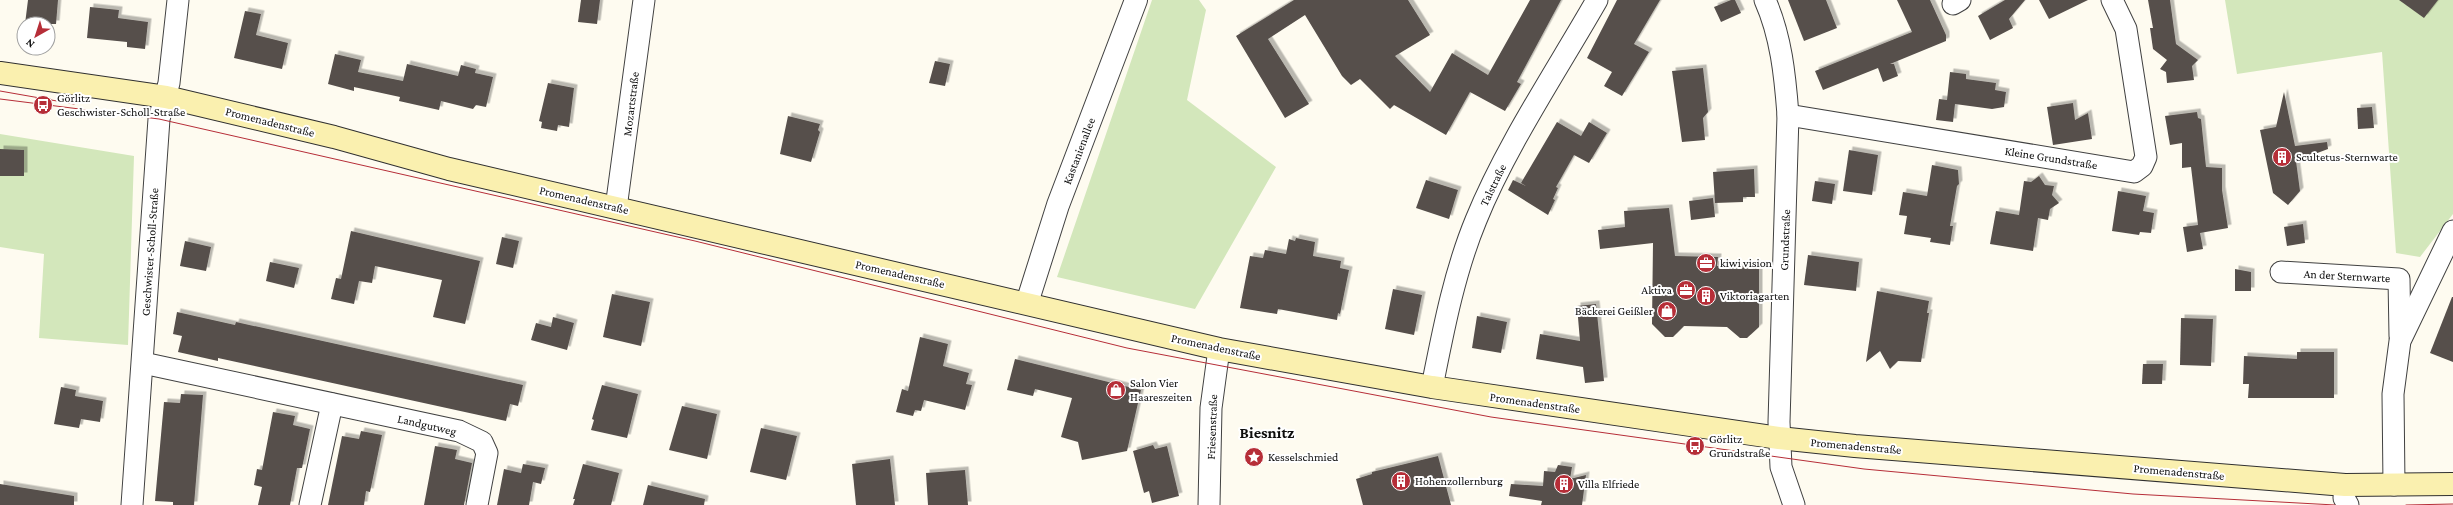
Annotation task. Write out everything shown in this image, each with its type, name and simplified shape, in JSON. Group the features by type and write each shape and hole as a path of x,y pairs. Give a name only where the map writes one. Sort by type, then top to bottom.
{"main road":[{"name":"Promenadenstraße","path":"0,73 166,97 340,138 448,169 1219,349 1432,388 1779,438 2346,495 2394,485 2453,484"}],"street":[{"name":"Geschwister-Scholl-Straße","path":"132,505 143,363 158,119 166,97 178,0"},
{"name":"Mozartstraße","path":"616,208 644,0"},
{"name":"Kastanienallee","path":"1027,303 1058,205 1136,0"},
{"name":"Talstraße","path":"1432,388 1460,265 1475,221 1493,181 1597,0"},
{"name":"Grundstraße","path":"1765,0 1772,16 1784,66 1788,114 1779,438 1780,467 1794,505"},
{"name":"Kleine Grundstraße","path":"1788,114 2134,172 2142,166 2146,157 2126,29 2112,0"},
{"name":"An der Sternwarte","path":"2400,341 2453,231"},
{"name":"An der Sternwarte","path":"2281,272 2400,279 2400,341 2393,394 2394,485"},
{"name":"Friesenstraße","path":"1209,505 1211,408 1219,349"},
{"name":"Landgutweg","path":"143,363 459,431 482,442 487,453 477,505"},
{"path":"310,505 332,404"}],"green space":[{"path":"1152,0 1199,0 1206,10 1187,100 1276,167 1195,309 1057,277"},
{"path":"2225,0 2453,0 2453,214 2420,257 2396,253 2382,52 2237,74"},
{"path":"0,134 134,156 128,345 39,338 44,254 0,247"}],"building":[{"path":"28,0 58,0 56,24 56,16 26,16"},
{"path":"581,0 600,0 597,24 578,22"},
{"path":"1294,0 1408,0 1430,35 1395,56 1430,92 1452,53 1488,75 1530,0 1561,0 1517,82 1521,84 1505,111 1470,92 1446,135 1394,105 1390,109 1360,79 1351,85 1342,76 1305,15 1268,39 1309,104 1285,118 1236,36"},
{"path":"1617,0 1660,0 1634,44 1649,52 1622,96 1604,86 1612,72 1587,58"},
{"path":"1731,0 1735,0 1741,13 1721,22 1714,7"},
{"path":"1788,0 1826,0 1837,28 1804,41"},
{"path":"1897,0 1930,0 1946,35 1946,41 1890,64 1894,64 1898,76 1883,82 1878,68 1823,90 1815,71 1912,32"},
{"path":"2005,0 2025,0 2009,19 2013,28 1990,40 1978,16"},
{"path":"2039,0 2088,0 2049,19"},
{"path":"2148,0 2170,0 2176,44 2198,60 2192,66 2194,80 2167,83 2166,72 2160,69 2167,60 2153,49 2150,28 2153,28"},
{"path":"2399,0 2438,0 2424,18"},
{"path":"90,7 119,10 118,18 148,22 145,49 127,47 127,42 87,38"},
{"path":"245,11 261,14 256,35 288,43 282,69 234,58"},
{"path":"335,54 361,60 358,72 403,81 407,64 458,76 461,65 476,69 475,73 493,77 486,107 476,105 473,109 441,101 439,110 399,101 400,97 354,87 354,91 328,84"},
{"path":"935,61 950,64 945,86 929,83"},
{"path":"1703,68 1708,112 1703,118 1705,140 1682,142 1672,71"},
{"path":"1950,72 1966,74 1966,79 1996,83 1995,90 2006,92 2004,107 1992,109 1955,104 1953,122 1936,120 1939,99 1947,100"},
{"path":"548,83 574,88 569,127 558,125 557,131 541,128 542,122 539,121"},
{"name":"Scultetus-Sternwarte","path":"2284,92 2295,146 2327,142 2328,149 2296,161 2300,191 2288,205 2273,193 2260,130 2276,127"},
{"path":"2073,103 2075,120 2088,113 2092,139 2053,145 2047,107"},
{"path":"2372,107 2374,128 2358,129 2357,108"},
{"path":"2197,112 2198,118 2201,119 2206,167 2222,168 2222,190 2228,228 2200,233 2203,249 2187,252 2183,227 2198,225 2191,167 2182,168 2182,143 2170,145 2165,116"},
{"path":"788,116 820,124 818,130 820,132 811,162 780,154"},
{"path":"1557,122 1581,136 1589,122 1607,133 1589,163 1574,155 1556,187 1558,188 1553,199 1555,200 1548,215 1508,190 1513,180 1526,186 1521,183"},
{"path":"0,149 24,150 24,176 0,176"},
{"path":"1849,150 1878,155 1872,195 1843,191"},
{"path":"1932,165 1958,170 1959,184 1957,186 1950,226 1953,226 1950,245 1930,242 1931,238 1904,234 1907,216 1899,215 1903,192 1927,196"},
{"path":"1754,169 1755,197 1743,197 1743,202 1715,203 1713,172"},
{"path":"2039,176 2045,185 2054,186 2052,195 2059,203 2050,209 2048,220 2038,218 2033,251 1990,244 1996,211 2019,215 2024,181 2031,182"},
{"path":"1426,180 1458,190 1449,219 1416,208"},
{"path":"1815,181 1835,184 1832,204 1812,201"},
{"path":"2118,191 2146,196 2143,211 2154,213 2151,233 2140,232 2139,235 2112,231"},
{"path":"1713,198 1715,217 1691,220 1689,201"},
{"name":"Viktoriagarten","path":"1669,208 1675,256 1718,257 1717,266 1759,266 1759,327 1747,338 1740,338 1727,327 1684,326 1673,337 1665,337 1652,324 1653,243 1600,249 1598,230 1625,227 1624,211"},
{"path":"2303,224 2305,243 2287,246 2284,227"},
{"path":"351,231 480,261 465,324 433,317 442,280 375,266 372,283 359,281 354,304 331,299 336,278 341,279"},
{"path":"502,237 519,241 513,268 496,264"},
{"path":"1296,238 1315,242 1313,256 1341,261 1340,268 1349,270 1340,314 1338,313 1337,320 1278,309 1277,314 1240,308 1250,256 1263,258 1265,250 1286,254 1289,239 1295,241"},
{"path":"185,241 211,247 206,271 180,266"},
{"path":"1808,255 1859,262 1856,291 1804,285"},
{"path":"270,262 299,268 294,288 266,281"},
{"path":"2235,269 2251,272 2251,291 2235,291"},
{"path":"1393,289 1422,295 1414,335 1385,329"},
{"path":"1877,291 1929,301 1927,313 1929,313 1921,362 1898,361 1890,369 1880,351 1866,362"},
{"path":"612,294 650,302 641,346 603,337"},
{"path":"2453,297 2453,362 2430,353"},
{"path":"1596,304 1604,381 1585,383 1583,367 1536,359 1540,334 1580,341 1577,306"},
{"path":"177,312 235,325 236,322 523,385 518,406 510,404 506,421 218,358 218,361 178,352 182,336 173,334"},
{"path":"1477,316 1507,322 1501,353 1472,348"},
{"path":"553,317 574,323 567,350 531,340 536,323 551,327"},
{"path":"2181,318 2213,319 2211,366 2180,365"},
{"path":"920,337 948,344 943,366 969,373 966,384 972,385 965,410 924,400 921,411 915,410 913,416 896,412 902,389 908,391"},
{"path":"2297,352 2334,352 2334,398 2248,398 2249,384 2243,384 2244,356 2297,359"},
{"path":"1015,359 1141,390 1127,451 1082,460 1078,442 1061,437 1072,398 1035,389 1033,396 1007,390"},
{"path":"2143,364 2163,364 2162,384 2142,384"},
{"path":"602,385 638,394 627,438 591,430 594,420 592,419"},
{"path":"61,387 76,390 75,396 103,401 100,422 81,419 79,428 54,424"},
{"path":"181,394 203,395 194,505 173,505 173,502 155,501 164,402 180,403"},
{"path":"682,406 717,414 707,459 669,450"},
{"path":"273,412 295,416 293,425 310,429 302,468 297,468 290,505 258,505 262,487 254,485 257,469 262,470"},
{"path":"761,428 797,436 786,480 750,472"},
{"path":"361,431 382,435 370,492 366,491 364,505 328,505 342,436 359,439"},
{"path":"1153,445 1155,449 1167,446 1179,496 1152,503 1149,491 1144,493 1133,451"},
{"path":"435,446 457,450 455,459 472,463 464,505 424,505"},
{"name":"Hohenzollernburg","path":"1438,456 1451,505 1363,505 1356,479 1372,474 1372,472"},
{"path":"890,459 895,505 856,505 852,464"},
{"path":"523,464 545,468 541,484 533,482 529,505 497,505 504,469 521,473"},
{"path":"583,464 619,473 611,505 573,505 575,499 573,499"},
{"name":"Villa Elfriede","path":"1558,465 1572,467 1570,479 1586,475 1582,505 1541,505 1542,501 1509,496 1511,484 1543,486 1544,471 1555,472"},
{"path":"965,470 968,505 928,505 926,473"},
{"path":"0,484 74,496 74,505 0,505"},
{"path":"648,485 705,499 704,505 643,505"}],"tram line":[{"path":"0,91 74,104"},
{"path":"0,99 159,119 695,241 1127,348 1491,417 1864,469 2133,494 2335,505"},
{"path":"2406,505 2453,504"}],"place":[{"name":"Görlitz Geschwister-Scholl-Straße","path":"43,105"},
{"name":"Scultetus-Sternwarte","path":"2282,157"},
{"name":"kiwi vision","path":"1706,263"},
{"name":"Aktiva","path":"1686,290"},
{"name":"Viktoriagarten","path":"1706,296"},
{"name":"Bäckerei Geißler","path":"1667,311"},
{"name":"Salon Vier Haareszeiten","path":"1116,390"},
{"name":"Görlitz Grundstraße","path":"1695,446"},
{"name":"Kesselschmied","path":"1254,457"},
{"name":"Hohenzollernburg","path":"1401,481"},
{"name":"Villa Elfriede","path":"1564,484"}],"district":[{"name":"Biesnitz","path":"1267,432"}]}
